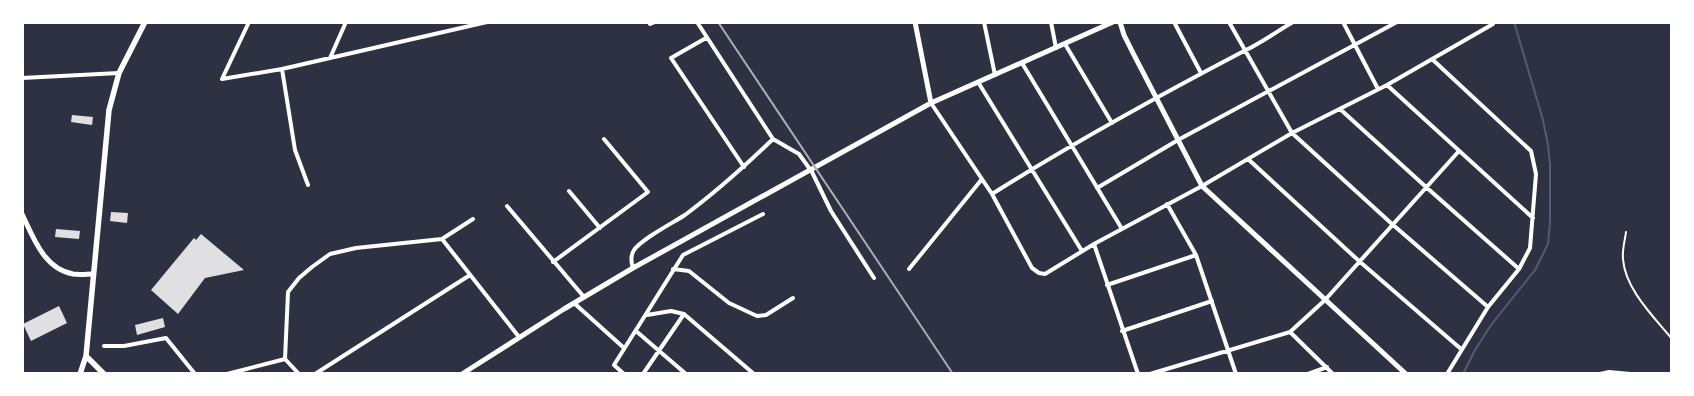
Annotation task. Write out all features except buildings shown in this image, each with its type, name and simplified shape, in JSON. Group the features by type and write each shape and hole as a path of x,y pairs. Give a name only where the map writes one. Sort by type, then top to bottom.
{"main road":[{"path":"80,374 86,356 109,110 119,74 146,22"},
{"path":"86,356 104,374"}],"street":[{"path":"250,22 222,79 282,69 487,22"},
{"path":"330,58 346,22"},
{"path":"697,22 773,140 799,154 812,172 831,211 874,278"},
{"path":"915,22 931,103 992,194 1032,268 1039,273 1045,274 1094,244 1202,186 1292,133 1387,85 1493,24"},
{"path":"984,22 994,75"},
{"path":"1050,22 1056,48"},
{"path":"462,374 633,268 931,103 1113,22"},
{"path":"1120,22 1124,35 1202,186 1406,374"},
{"path":"1174,22 1201,73"},
{"path":"1230,22 1292,133 1392,224 1488,307"},
{"path":"992,194 1072,145 1201,73 1245,51 1293,22"},
{"path":"1343,22 1378,89"},
{"path":"1096,188 1178,140 1397,22"},
{"path":"706,38 671,58 744,167"},
{"path":"1065,44 1112,123"},
{"path":"1433,60 1531,151 1536,174 1530,248 1520,269 1488,307 1447,374"},
{"path":"1022,63 1122,229"},
{"path":"282,69 295,150 308,185"},
{"path":"22,78 119,74"},
{"path":"978,82 1082,251"},
{"path":"1387,85 1533,218"},
{"path":"1340,109 1426,188 1520,269"},
{"path":"553,262 648,192 604,139"},
{"path":"633,268 631,261 633,251 685,214 744,167 773,140"},
{"path":"1150,374 1228,349 1290,332 1325,300 1459,151"},
{"path":"1248,159 1359,261 1461,349"},
{"path":"909,269 982,179"},
{"path":"570,191 600,228"},
{"path":"1167,204 1196,255 1236,374"},
{"path":"507,206 584,297"},
{"path":"22,214 38,247 58,268 75,274 93,274"},
{"path":"624,374 614,365 683,255 763,214"},
{"path":"299,374 285,359 288,292 299,278 330,254 356,248 442,239 473,219"},
{"path":"442,239 519,337"},
{"path":"1094,244 1138,374"},
{"path":"1107,285 1196,255"},
{"path":"673,269 689,271 728,303 757,316 764,315 793,298"},
{"path":"315,374 470,275"},
{"path":"1122,331 1212,301"},
{"path":"574,303 624,348"},
{"path":"647,315 671,311 684,314 754,374"},
{"path":"643,374 684,314"},
{"path":"636,331 686,374"},
{"path":"1290,332 1333,374"},
{"path":"104,346 124,346 166,338 195,374"},
{"path":"226,374 285,359"},
{"path":"1308,374 1327,367"},
{"path":"1600,374 1609,372 1630,374"}],"lane":[{"path":"1626,232 1622,259 1626,275 1638,298 1672,339"}],"waterway":[{"path":"1463,374 1491,325 1535,270 1548,244 1550,222 1548,145 1543,120 1514,22"}],"railway":[{"path":"718,22 953,374"}]}
